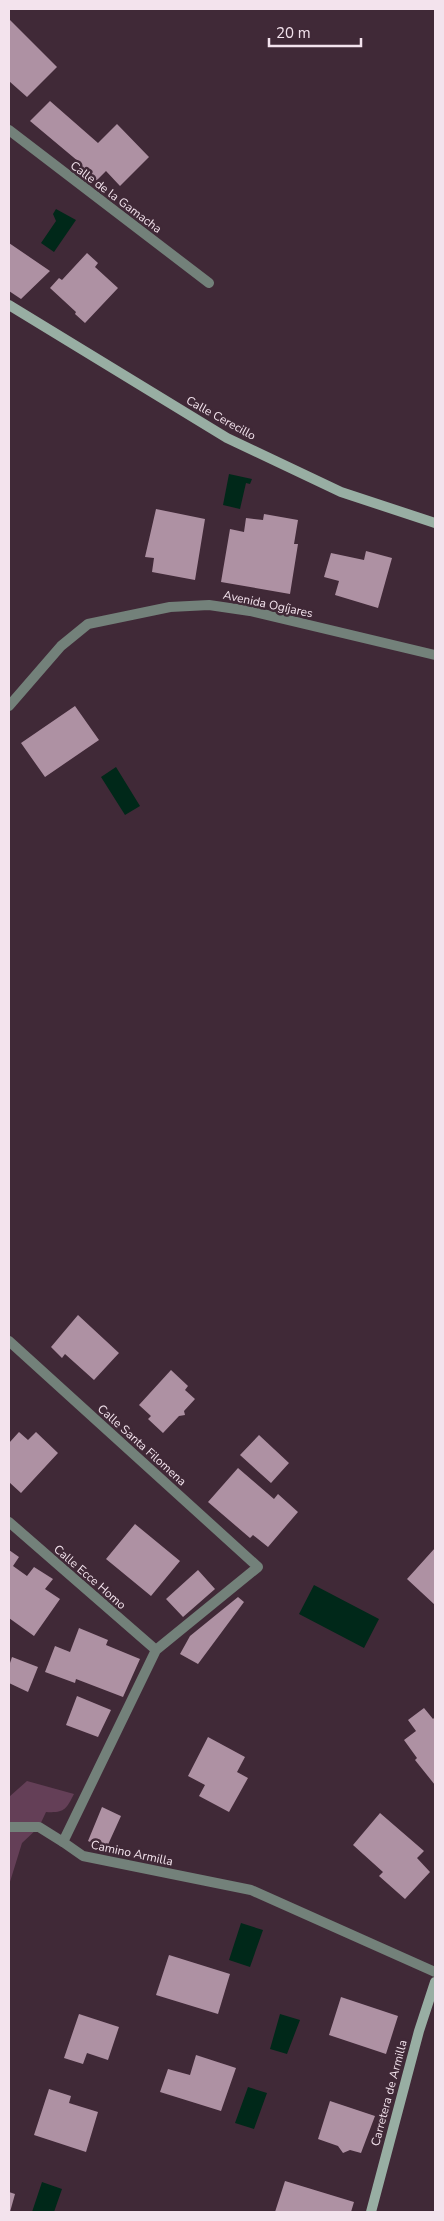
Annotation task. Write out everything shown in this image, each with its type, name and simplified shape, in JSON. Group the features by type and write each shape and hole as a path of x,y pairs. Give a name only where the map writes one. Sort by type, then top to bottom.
{"street":[{"name":"Calle de la Gamacha","path":"9,130 209,282"},
{"name":"Calle Cerecillo","path":"9,305 227,438 341,492 435,524"},
{"name":"Avenida Ogíjares","path":"9,706 61,646 88,624 170,607 209,605 250,611 435,656"},
{"name":"Calle Santa Filomena","path":"9,1341 258,1567 156,1650"},
{"name":"Calle Ecce Homo","path":"9,1522 156,1650"},
{"path":"63,1842 156,1650"},
{"name":"Camino Armilla","path":"9,1827 38,1827 83,1856 251,1890 435,1972"},
{"name":"Carretera de Armilla","path":"371,2212 418,2031 435,1982"}],"shaded area":[{"path":"56,209 76,220 54,252 41,243 56,221 53,214"},
{"path":"229,474 252,479 250,484 246,483 240,509 223,505"},
{"path":"116,767 140,806 125,815 101,777"},
{"path":"314,1585 379,1619 364,1648 299,1614"},
{"path":"27,1781 74,1794 69,1804 61,1811 46,1812 39,1827 22,1843 9,1885 9,1797"},
{"path":"241,1923 263,1930 250,1967 229,1960"},
{"path":"280,2014 300,2020 287,2054 270,2049"},
{"path":"248,2087 267,2093 254,2129 235,2123"},
{"path":"42,2182 62,2189 54,2212 32,2212"}],"building":[{"path":"9,19 57,67 27,97 9,81"},
{"path":"50,101 98,143 117,124 149,157 120,186 106,171 96,181 76,165 79,162 30,121"},
{"path":"9,243 50,271 21,299 9,291"},
{"path":"87,253 98,263 95,267 118,288 85,323 50,288 59,278 62,280"},
{"path":"156,509 205,519 195,580 152,572 154,558 145,557"},
{"path":"264,514 298,520 294,544 298,544 290,594 221,582 230,529 244,532 246,518 263,520"},
{"path":"366,551 392,558 378,608 335,595 339,581 324,577 331,553 364,560"},
{"path":"75,706 99,740 45,777 21,743"},
{"path":"78,1315 119,1353 94,1380 65,1354 62,1358 51,1347"},
{"path":"171,1370 188,1386 185,1390 195,1399 184,1411 185,1415 179,1416 163,1433 148,1419 151,1416 139,1405"},
{"path":"19,1432 28,1440 36,1432 58,1453 21,1493 9,1482 9,1443"},
{"path":"259,1435 289,1463 271,1483 240,1455"},
{"path":"238,1468 274,1499 278,1494 298,1512 268,1547 253,1535 250,1538 208,1502"},
{"path":"135,1524 180,1561 151,1596 106,1559"},
{"path":"435,1548 435,1605 407,1579"},
{"path":"9,1550 19,1557 13,1566 27,1576 34,1567 53,1579 45,1589 60,1599 34,1636 9,1618"},
{"path":"198,1570 215,1589 183,1617 166,1599"},
{"path":"238,1597 244,1602 198,1664 180,1654 190,1636"},
{"path":"79,1628 108,1640 106,1645 140,1659 123,1697 76,1679 75,1683 45,1672 55,1646 70,1652"},
{"path":"12,1657 38,1667 28,1692 9,1683 9,1666"},
{"path":"77,1696 111,1710 98,1737 66,1725"},
{"path":"424,1708 433,1719 435,1717 435,1785 415,1760 417,1758 404,1740 416,1731 408,1720"},
{"path":"208,1737 245,1757 237,1772 248,1778 229,1812 199,1796 205,1785 188,1776"},
{"path":"102,1807 121,1816 106,1849 88,1841"},
{"path":"380,1813 424,1851 417,1858 430,1872 405,1899 379,1876 383,1872 353,1845"},
{"path":"169,1955 230,1974 218,2014 156,1995"},
{"path":"341,1997 398,2016 386,2054 329,2035"},
{"path":"79,2014 119,2027 108,2060 87,2053 83,2064 64,2058"},
{"path":"196,2055 236,2068 221,2111 160,2092 168,2069 190,2075"},
{"path":"49,2089 71,2096 69,2103 98,2112 86,2152 34,2135"},
{"path":"330,2101 375,2116 361,2153 350,2150 343,2153 338,2146 318,2139"},
{"path":"285,2181 354,2202 351,2212 275,2212"},
{"path":"9,2192 15,2194 10,2212 9,2212"}]}
